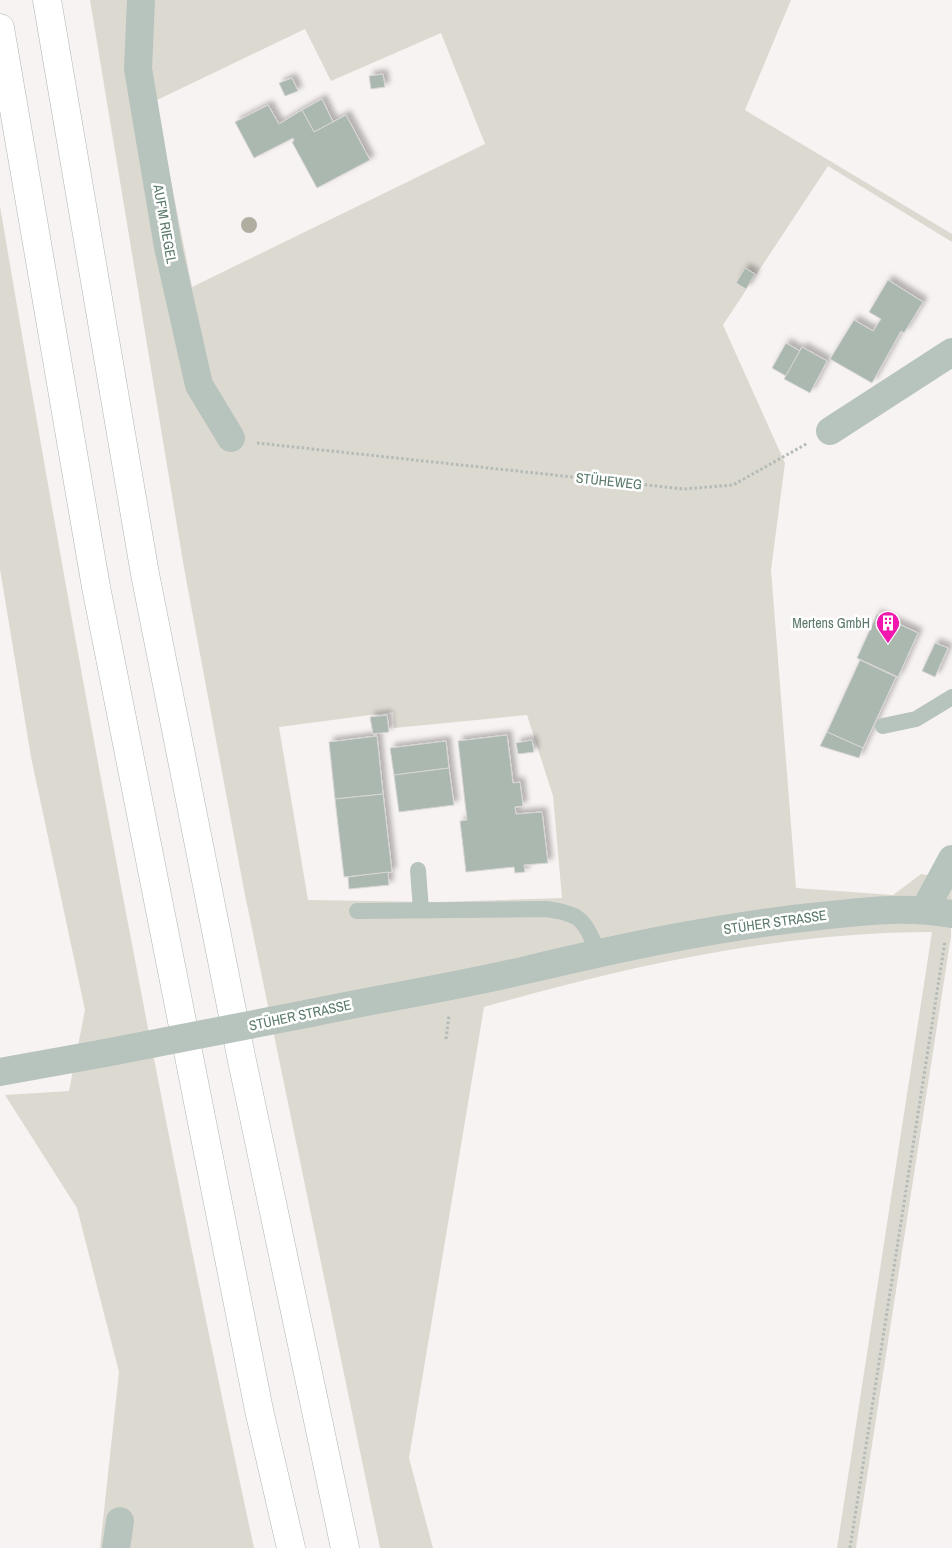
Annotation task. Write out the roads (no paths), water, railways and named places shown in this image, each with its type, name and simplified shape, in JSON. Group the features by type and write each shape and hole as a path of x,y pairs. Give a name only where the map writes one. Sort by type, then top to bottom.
{"highway":[{"path":"47,0 145,574 239,1046 345,1548"},
{"path":"0,28 96,587 259,1410 291,1548"}],"street":[{"name":"AUF'M RIEGEL","path":"141,0 138,70 168,247 199,385 231,438"},
{"path":"830,431 952,352"},
{"path":"942,912 952,859"},
{"name":"STÜHER STRASSE","path":"0,1072 105,1054 525,970 598,952 762,921 893,908 942,912"},
{"path":"116,1548 120,1521"}],"lane":[{"path":"882,726 916,719 952,697"},
{"path":"418,870 421,910"},
{"path":"357,911 546,908 569,912 584,922 598,952"}],"place":[{"name":"Mertens GmbH","path":"888,644"}]}
